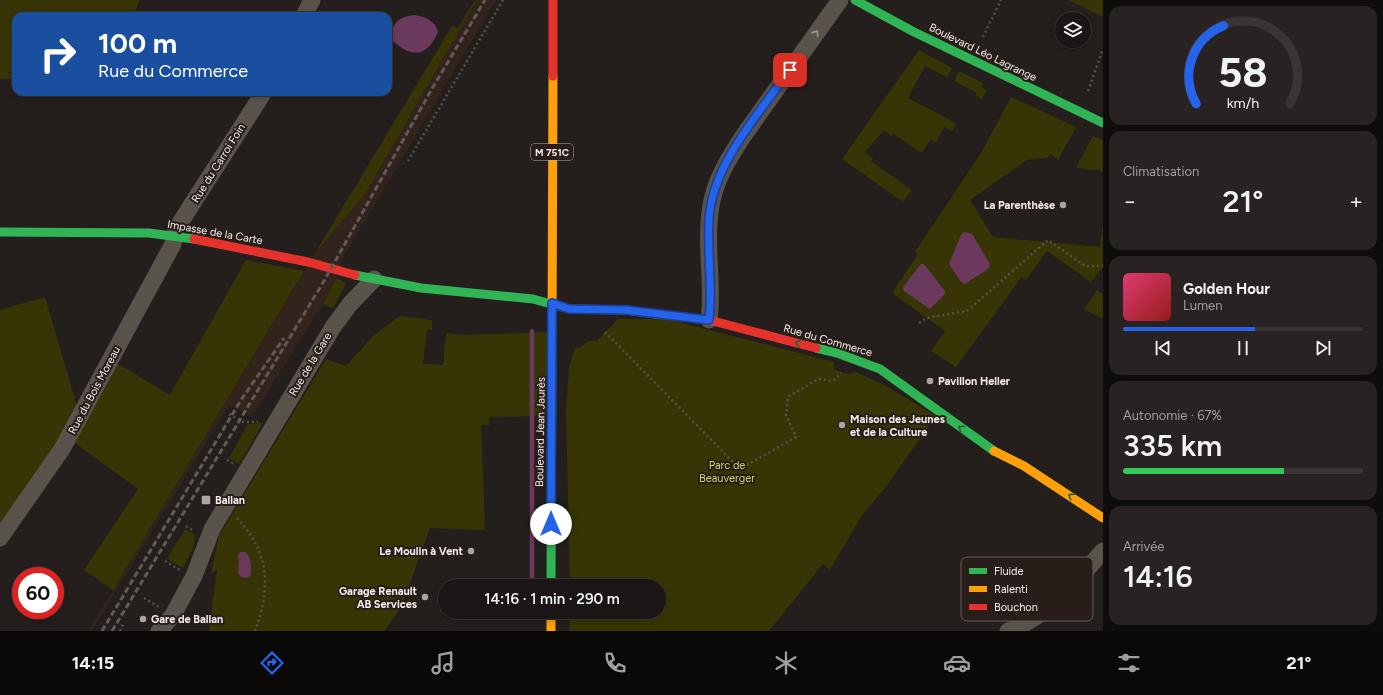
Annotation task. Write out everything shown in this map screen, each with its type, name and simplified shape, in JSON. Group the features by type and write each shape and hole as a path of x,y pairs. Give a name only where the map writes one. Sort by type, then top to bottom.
{"street":[{"path":"306,12 312,0"},
{"name":"M 751C","path":"552,303 553,0"},
{"path":"709,320 712,301 709,221 717,184 730,156 744,135 840,0"},
{"name":"Boulevard Léo Lagrange","path":"855,0 914,32 1103,123"},
{"name":"Rue du Carroi Foin","path":"175,235 176,229 261,96"},
{"name":"Impasse de la Carte","path":"0,232 149,233 175,235 310,262 374,279"},
{"name":"Rue du Bois Moreau","path":"0,538 62,449 173,244 175,235"},
{"path":"374,279 421,288 552,303"},
{"name":"Rue de la Gare","path":"159,631 172,623 194,576 208,538 333,327 350,304 374,279"},
{"name":"Rue du Commerce","path":"552,303 569,309 626,310 709,320 837,353 880,369 987,447 1024,466 1103,518"},
{"name":"Boulevard Jean Jaurès","path":"551,579 552,303"},
{"path":"1093,561 1103,551"},
{"path":"551,619 551,631"},
{"path":"1008,631 1029,621"}],"path":[{"path":"408,161 503,0"},
{"path":"983,37 1001,0"},
{"path":"1088,91 1103,49"},
{"path":"919,323 927,318 968,311 1048,240 1085,266 1103,266"},
{"path":"605,332 740,469 796,437 786,415 788,397 818,379 833,381 846,370"},
{"path":"229,414 243,422 249,422"},
{"path":"226,506 245,527 258,546 264,567 266,586 264,603 255,631"},
{"path":"186,526 194,531"},
{"path":"165,561 183,572"},
{"path":"120,631 122,624"}],"shaded area":[{"path":"477,0 496,0 342,260 336,278 323,304 252,417 229,405 92,631 88,631 314,255 365,194"},
{"path":"414,15 429,20 437,28 438,32 434,40 424,51 412,52 406,50 392,40 392,29 394,25 404,17"},
{"path":"964,232 972,234 990,264 988,269 965,284 961,282 949,264 961,235"},
{"path":"921,264 924,264 945,291 945,294 930,309 904,291 903,287"},
{"path":"240,552 245,552 250,560 251,575 247,578 241,577 238,573 238,556"}],"green space":[{"path":"0,0 140,0 135,12 12,12 12,79 0,79"},
{"path":"475,0 477,0 365,194 314,255 452,26 458,28"},
{"path":"1069,0 1103,0 1103,17"},
{"path":"919,50 952,68 947,77 925,66 908,98 956,123 952,131 944,127 936,143 931,139 921,153 894,134 892,136 884,130 865,152 873,158 871,161 912,190 903,202 842,159"},
{"path":"959,71 983,83 981,87 987,90 982,99 975,96 977,93 954,81"},
{"path":"1011,97 1076,127 1058,160 1051,154 1046,158 1027,160 970,200 993,237 1100,247 1103,221 1103,267 1091,282 1047,251 1026,280 1021,278 956,367 931,351 945,331 892,293 918,254 915,252 980,155"},
{"path":"1093,136 1103,140 1103,171 1076,168"},
{"path":"246,260 304,271 113,590 84,570 138,489 68,438 0,538 0,310 45,297 80,416 110,359 170,395"},
{"path":"336,278 346,283 333,309 323,304"},
{"path":"1097,290 1103,294 1103,319 1084,309"},
{"path":"400,316 432,320 432,330 427,329 423,364 443,365 446,333 463,335 551,332 552,416 489,417 489,425 481,425 485,530 430,528 401,608 384,631 209,631 217,570 211,574 219,536 326,359 346,366 374,335"},
{"name":"Parc de Beauverger","path":"618,319 666,319 834,362 834,370 848,374 855,372 881,383 936,416 888,484 861,517 830,570 823,564 769,631 569,631 570,619 666,619 666,579 570,579 566,410 569,368 575,348 580,348 588,341 597,341"},
{"path":"263,423 239,464 229,458 248,424"},
{"path":"185,529 195,535 193,548 183,568 167,559"}],"waterway":[{"path":"532,331 532,579"}],"railway":[{"path":"112,631 324,281 433,87 485,0"},
{"path":"102,631 241,400 284,338"}],"traffic: fast":[{"path":"855,0 914,32 1103,123"},
{"path":"0,232 149,233 194,239"},
{"path":"355,275 421,288 533,299 569,309 626,310 656,314"},
{"path":"551,579 552,337"},
{"path":"816,348 837,353 880,369 994,451"}],"traffic: slow":[{"path":"552,337 553,76"},
{"path":"994,451 1024,466 1103,518"},
{"path":"551,619 551,631"}],"traffic: jam":[{"path":"553,0 553,76"},
{"path":"194,239 308,262 355,275"},
{"path":"656,314 709,320 816,348"}],"place":[{"name":"La Parenthèse","path":"1063,205"},
{"name":"Pavillon Heller","path":"930,381"},
{"name":"Maison des Jeunes et de la Culture","path":"842,425"},
{"name":"Ballan","path":"206,500"},
{"name":"Le Moulin à Vent","path":"471,551"},
{"name":"Garage Renault AB Services","path":"425,597"},
{"name":"Gare de Ballan","path":"143,619"}],"route":[{"path":"551,524 553,365 551,332 552,303 569,309 626,310 709,320 712,301 709,221 712,198 723,169 730,156 790,70"}]}
